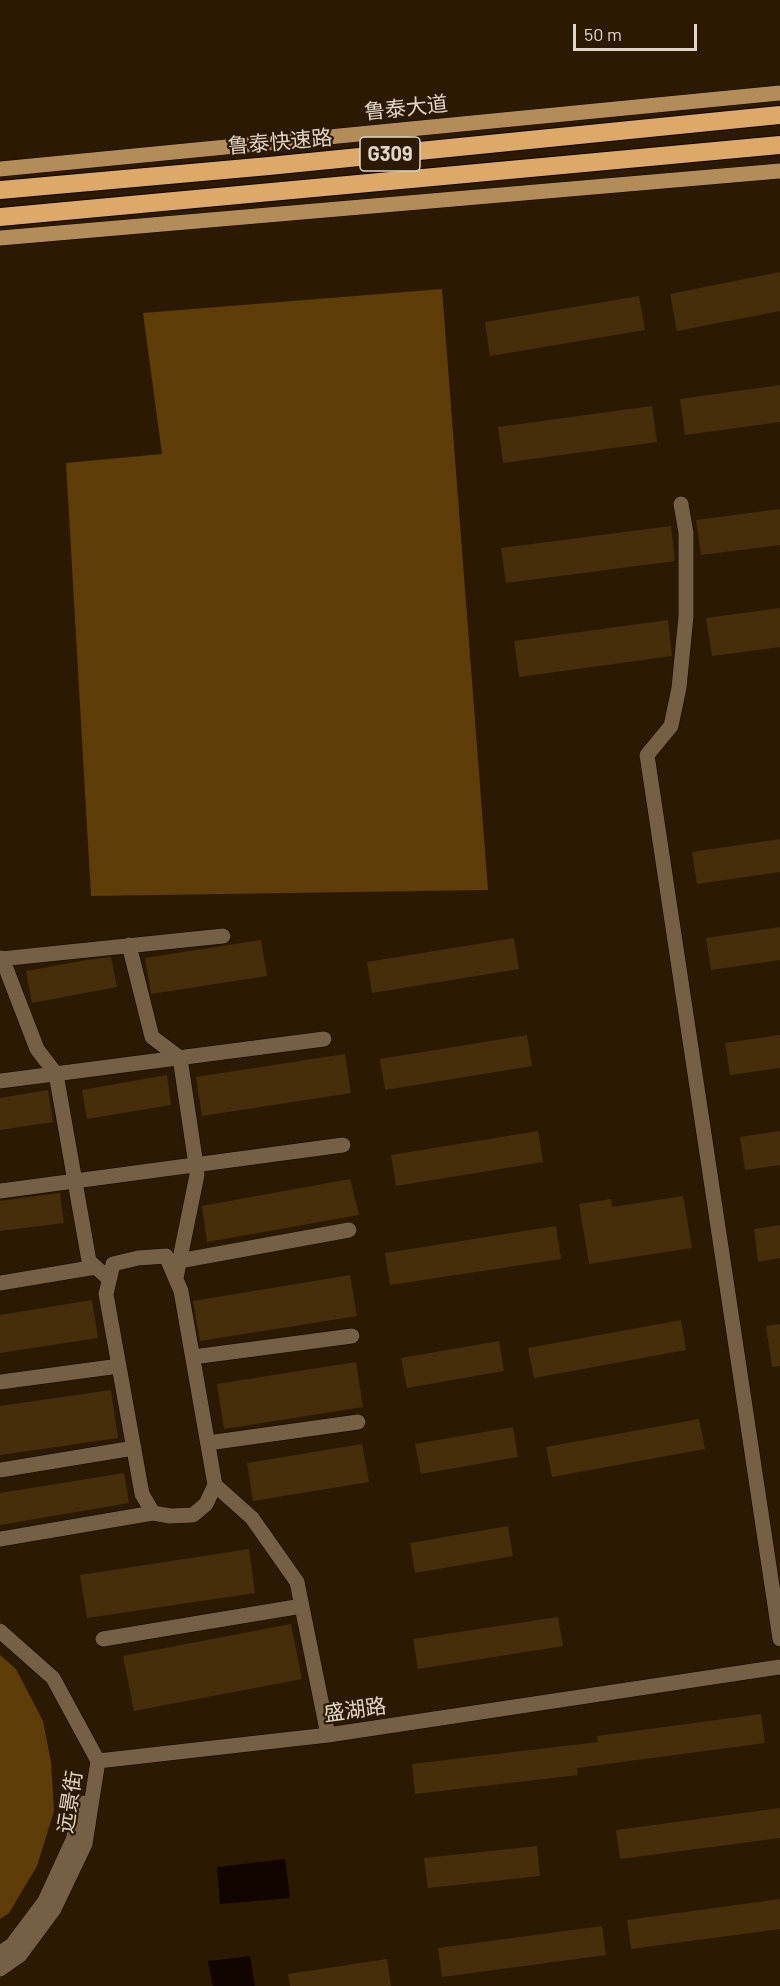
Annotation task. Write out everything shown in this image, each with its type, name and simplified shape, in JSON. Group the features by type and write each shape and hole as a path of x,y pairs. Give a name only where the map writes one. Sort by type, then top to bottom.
{"highway":[{"name":"鲁泰快速路","path":"0,190 269,166 780,115"},
{"name":"G309","path":"0,217 780,145"}],"main road":[{"name":"鲁泰大道","path":"0,169 780,93"},
{"path":"0,237 780,171"}],"street":[{"path":"681,504 686,533 686,616 679,688 671,726 646,755 780,1639"},
{"path":"109,1279 89,1261 56,1074 37,1049 1,958 223,936"},
{"path":"129,945 152,1037 180,1058 196,1165 197,1175 176,1278"},
{"path":"0,1081 324,1039"},
{"path":"0,1191 343,1145"},
{"path":"179,1261 349,1230"},
{"path":"0,1539 153,1513 193,1515 206,1504 215,1485 181,1291 166,1256 138,1258 112,1264 106,1294 142,1494 153,1513"},
{"path":"0,1283 96,1267"},
{"path":"193,1357 352,1336"},
{"path":"0,1382 119,1366"},
{"path":"208,1443 358,1422"},
{"path":"0,1470 134,1448"},
{"path":"215,1485 252,1518 297,1582 328,1735"},
{"path":"103,1639 302,1606"},
{"path":"0,1631 53,1678 98,1761"},
{"name":"盛湖路","path":"98,1761 328,1735 780,1667"},
{"name":"远景街","path":"0,1953 12,1945 45,1901 73,1840 83,1802 98,1761"},
{"name":"远景街","path":"0,1969 20,1955 54,1909 85,1844 98,1761"}],"shaded area":[{"path":"442,289 488,890 91,896 66,463 162,454 143,313"},
{"path":"0,1655 16,1669 43,1721 51,1762 54,1811 37,1866 9,1913 0,1919"},
{"path":"285,1859 290,1898 220,1904 217,1867"},
{"path":"250,1956 255,1986 213,1986 208,1961"}],"building":[{"path":"780,272 780,311 677,331 670,294"},
{"path":"639,296 645,330 490,356 485,322"},
{"path":"780,385 780,422 685,435 680,399"},
{"path":"652,406 657,442 503,463 498,427"},
{"path":"780,509 780,545 701,555 696,520"},
{"path":"671,526 675,561 506,583 501,548"},
{"path":"780,608 780,647 712,656 706,618"},
{"path":"668,620 672,656 519,677 514,641"},
{"path":"780,839 780,872 697,884 692,852"},
{"path":"780,927 780,960 711,970 706,938"},
{"path":"514,938 519,969 372,993 367,962"},
{"path":"261,940 267,976 151,994 145,958"},
{"path":"111,957 117,987 32,1003 26,971"},
{"path":"527,1035 532,1066 385,1090 380,1059"},
{"path":"780,1035 780,1068 730,1075 725,1043"},
{"path":"345,1054 351,1093 202,1116 196,1077"},
{"path":"167,1075 171,1105 87,1119 82,1090"},
{"path":"48,1090 53,1122 0,1130 0,1098"},
{"path":"538,1131 543,1162 396,1186 391,1155"},
{"path":"780,1131 780,1165 745,1170 740,1137"},
{"path":"350,1179 359,1215 207,1242 202,1206"},
{"path":"60,1193 64,1223 0,1231 0,1201"},
{"path":"683,1196 692,1248 589,1264 579,1204 611,1199 612,1207"},
{"path":"780,1225 780,1258 758,1262 754,1229"},
{"path":"556,1226 561,1259 390,1285 385,1253"},
{"path":"350,1275 357,1316 200,1341 193,1301"},
{"path":"92,1300 98,1338 0,1353 0,1315"},
{"path":"681,1320 686,1350 534,1378 528,1348"},
{"path":"780,1324 780,1366 772,1367 766,1326"},
{"path":"499,1341 504,1371 407,1388 401,1358"},
{"path":"356,1362 363,1407 224,1429 217,1384"},
{"path":"111,1390 118,1438 0,1455 0,1406"},
{"path":"699,1419 705,1449 552,1477 546,1447"},
{"path":"513,1427 518,1457 421,1474 415,1444"},
{"path":"362,1444 369,1482 253,1501 247,1463"},
{"path":"124,1473 129,1503 0,1525 0,1493"},
{"path":"508,1526 513,1556 415,1573 410,1543"},
{"path":"249,1549 255,1593 87,1618 80,1575"},
{"path":"558,1617 563,1646 418,1669 413,1639"},
{"path":"291,1624 302,1679 134,1711 123,1656"},
{"path":"761,1714 765,1743 577,1768 578,1775 415,1794 412,1764 598,1742 597,1736"},
{"path":"780,1808 780,1838 620,1859 616,1830"},
{"path":"537,1846 540,1876 428,1888 424,1858"},
{"path":"780,1899 780,1929 631,1949 627,1920"},
{"path":"602,1926 606,1955 442,1977 438,1948"},
{"path":"387,1959 391,1986 290,1986 288,1974"}]}
